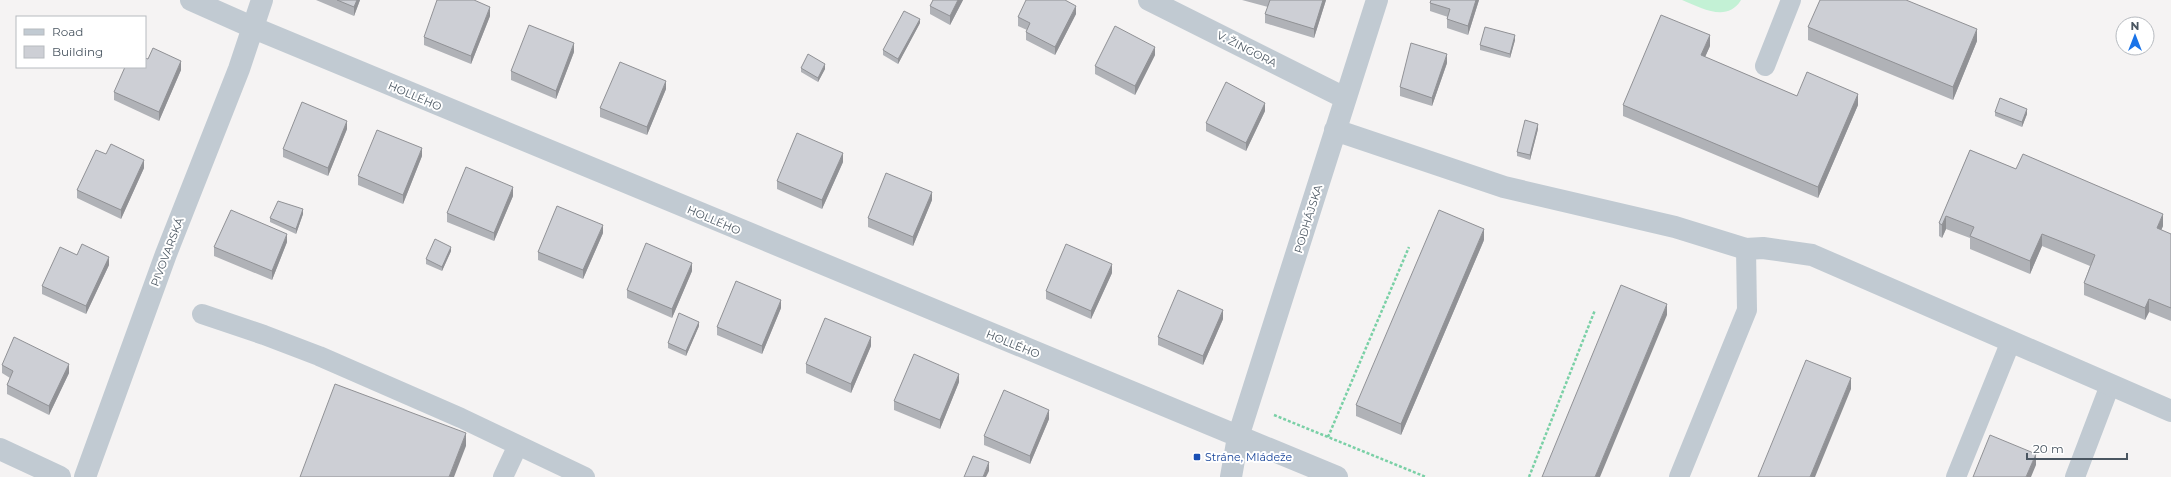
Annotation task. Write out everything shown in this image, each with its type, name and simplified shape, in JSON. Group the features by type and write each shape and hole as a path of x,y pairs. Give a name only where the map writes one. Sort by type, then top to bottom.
{"street":[{"name":"HOLLÉHO","path":"191,0 254,28 1337,477"},
{"name":"PIVOVARSKÁ","path":"86,477 166,254 254,28 262,0"},
{"name":"V. ŽINGORA","path":"1149,0 1345,98"},
{"name":"PODHÁJSKA","path":"1231,477 1238,437 1377,0"},
{"path":"1335,130 1504,188 1675,228 1746,249 1763,248 1812,255 2171,411"},
{"path":"0,449 60,477"}],"lane":[{"path":"1766,66 1791,0"},
{"path":"1679,477 1747,310 1746,249"},
{"path":"202,314 319,356 518,445 585,477"},
{"path":"1956,477 2011,341"},
{"path":"2075,477 2110,385"},
{"path":"503,477 518,445"}],"path":[{"path":"1328,437 1409,247"},
{"path":"1529,477 1595,310"},
{"path":"1249,405 1426,477"}],"green space":[{"path":"1682,0 1741,0 1729,11 1714,12"}],"building":[{"path":"337,0 357,0 354,7"},
{"path":"437,0 474,0 490,7 471,56 424,37"},
{"path":"933,0 958,0 950,16 930,6"},
{"path":"1026,0 1065,0 1076,6 1055,47 1026,32 1030,23 1018,17"},
{"path":"1270,0 1323,0 1314,29 1265,14"},
{"path":"1431,0 1476,0 1468,26 1447,19 1450,9 1430,3"},
{"path":"1820,0 1906,0 1977,29 1953,87 1808,27"},
{"path":"904,11 920,19 898,59 883,50"},
{"path":"1661,15 1710,35 1701,55 1797,96 1807,72 1858,94 1818,187 1623,105"},
{"path":"529,25 574,43 556,91 511,71"},
{"path":"1115,26 1155,47 1135,86 1095,66"},
{"path":"1485,27 1515,35 1510,54 1480,45"},
{"path":"1411,43 1447,54 1432,98 1400,87"},
{"path":"153,48 181,61 159,112 114,92 125,68 146,68 146,58 148,59"},
{"path":"808,54 825,64 818,78 801,68"},
{"path":"620,62 666,81 647,127 600,108"},
{"path":"1226,82 1265,103 1246,143 1206,123"},
{"path":"2000,98 2027,109 2022,122 1995,112"},
{"path":"302,102 347,121 328,168 283,149"},
{"path":"1525,120 1538,124 1530,155 1517,152"},
{"path":"377,130 422,148 403,195 358,176"},
{"path":"797,133 843,153 822,200 777,181"},
{"path":"111,144 144,160 121,210 77,190 96,150 106,154"},
{"path":"1970,150 2016,169 2023,154 2163,214 2157,228 2171,234 2171,308 2149,299 2145,308 2084,283 2095,255 2042,234 2030,261 1970,236 1974,227 1946,216 1942,225 1939,223"},
{"path":"466,167 513,187 494,233 447,213"},
{"path":"886,173 932,192 913,237 868,218"},
{"path":"278,201 303,209 296,229 270,218"},
{"path":"557,206 603,225 583,270 538,252"},
{"path":"231,210 287,234 272,271 214,247"},
{"path":"1439,210 1484,229 1401,424 1356,405"},
{"path":"435,239 451,247 442,267 426,259"},
{"path":"646,243 692,263 672,309 627,290"},
{"path":"82,244 109,257 86,306 42,286 60,247 77,255"},
{"path":"1066,244 1112,264 1091,311 1046,291"},
{"path":"736,281 781,300 762,346 717,327"},
{"path":"1621,285 1667,304 1595,477 1542,477"},
{"path":"1178,290 1223,310 1203,356 1158,337"},
{"path":"679,313 699,322 686,351 668,343"},
{"path":"825,318 871,337 851,384 806,364"},
{"path":"14,337 69,364 49,406 7,385 13,371 2,365"},
{"path":"914,354 959,374 940,420 894,401"},
{"path":"1806,360 1851,378 1810,477 1758,477"},
{"path":"335,384 466,433 449,477 300,477"},
{"path":"1004,390 1049,410 1030,456 984,436"},
{"path":"1990,435 2036,454 2026,477 1973,477"},
{"path":"973,456 989,462 983,477 964,477"}],"place":[{"name":"Stráne, Mládeže","path":"1197,457"}]}
